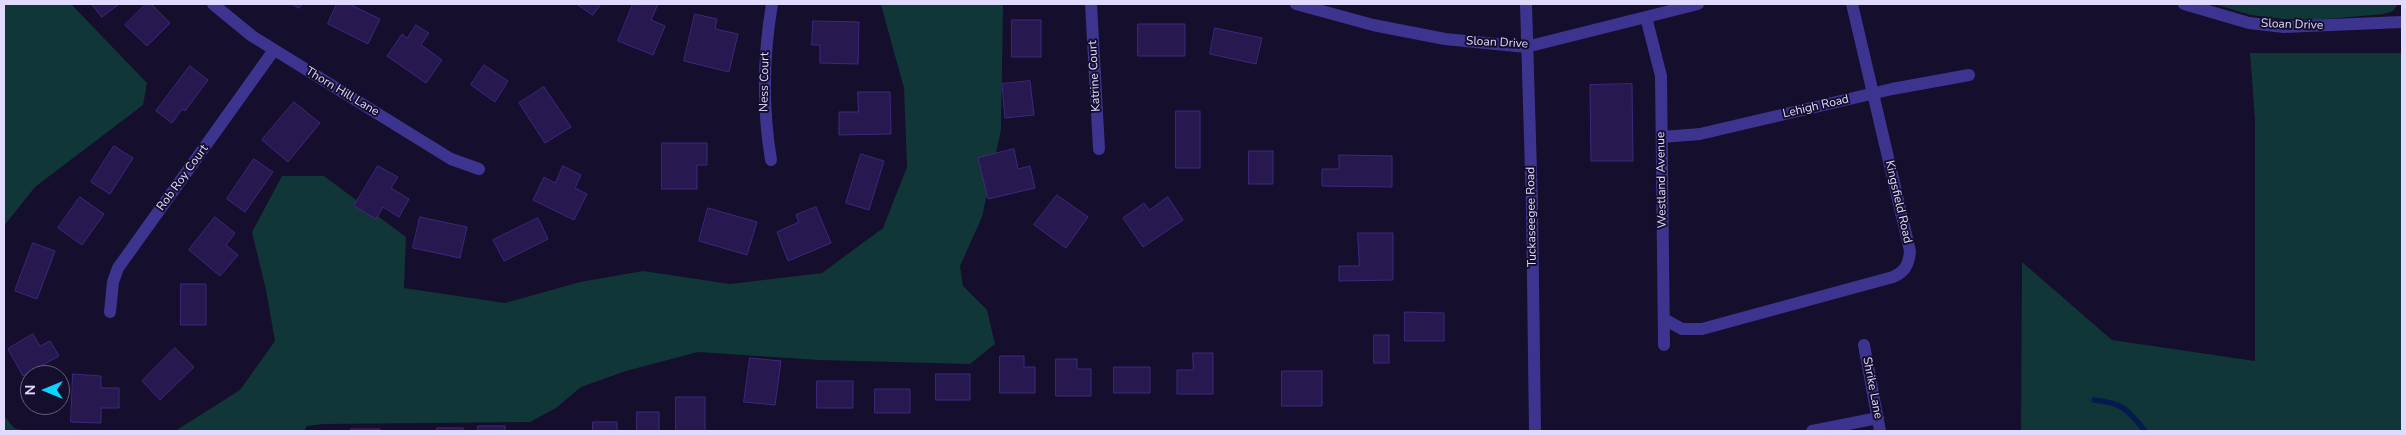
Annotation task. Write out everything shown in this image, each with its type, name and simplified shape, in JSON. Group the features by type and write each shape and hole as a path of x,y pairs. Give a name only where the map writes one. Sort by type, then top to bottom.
{"street":[{"name":"Thorn Hill Lane","path":"213,4 227,18 274,50 451,159 479,169"},
{"name":"Ness Court","path":"771,160 763,102 764,60 772,4"},
{"name":"Katrine Court","path":"1091,4 1099,149"},
{"name":"Sloan Drive","path":"1296,4 1372,25 1445,39 1526,47 1698,4"},
{"name":"Tuckaseegee Road","path":"1526,4 1532,216 1535,431"},
{"name":"Kingsfield Road","path":"1664,319 1682,329 1702,329 1892,277 1905,269 1909,262 1910,251 1852,4"},
{"name":"Sloan Drive","path":"2184,4 2249,22 2284,27 2402,22"},
{"name":"Westland Avenue","path":"1646,17 1661,76 1664,345"},
{"name":"Rob Roy Court","path":"110,312 113,282 118,268 274,50"},
{"name":"Lehigh Road","path":"1662,137 1700,134 1873,94 1970,75"},
{"name":"Shrike Lane","path":"1864,345 1880,431"},
{"path":"1812,431 1878,418"}],"green space":[{"path":"4,4 71,4 147,83 143,105 35,187 4,226"},
{"path":"1003,4 1001,130 982,217 960,266 963,286 987,310 995,344 970,364 818,360 698,352 626,371 581,387 556,408 530,422 323,424 307,426 304,431 175,431 240,390 275,341 266,290 252,232 282,176 324,176 406,237 404,288 505,303 580,282 643,271 730,284 822,273 883,228 907,167 904,88 881,5"},
{"path":"2214,4 2398,4 2393,11 2384,14 2316,20 2283,19 2251,15"},
{"path":"2250,53 2402,53 2402,431 2021,431 2022,262 2112,340 2255,361 2255,120"},
{"path":"4,416 14,428 25,431 4,431"}],"building":[{"path":"92,4 119,4 102,17"},
{"path":"146,4 151,4 170,23 147,46 125,25"},
{"path":"292,4 302,4 299,8"},
{"path":"337,4 349,4 380,19 368,44 328,24"},
{"path":"577,4 601,4 593,15"},
{"path":"633,4 658,4 651,20 665,26 653,55 618,41"},
{"path":"695,14 717,19 715,29 738,34 729,72 684,61"},
{"path":"1012,20 1041,20 1041,57 1012,57"},
{"path":"813,21 859,22 858,64 820,63 820,45 812,45"},
{"path":"1138,24 1185,24 1185,56 1138,56"},
{"path":"416,25 429,33 421,45 442,60 426,83 387,56 402,34 407,38"},
{"path":"1215,28 1262,38 1256,64 1210,54"},
{"path":"484,65 508,81 495,102 471,85"},
{"path":"190,66 208,80 185,111 182,109 172,123 156,111"},
{"path":"1030,81 1034,115 1005,118 1002,84"},
{"path":"1632,84 1633,161 1591,161 1590,85"},
{"path":"544,87 571,127 545,143 519,103"},
{"path":"858,92 890,92 891,134 839,135 839,112 858,112"},
{"path":"294,102 320,123 288,162 262,140"},
{"path":"1176,111 1200,111 1200,168 1176,168"},
{"path":"662,143 707,143 707,165 697,165 697,189 662,189"},
{"path":"114,146 133,158 110,194 91,182"},
{"path":"1014,149 1018,169 1030,166 1035,188 988,199 978,158"},
{"path":"1249,151 1273,151 1273,184 1249,184"},
{"path":"861,154 884,161 869,210 846,203"},
{"path":"1339,155 1392,156 1392,187 1322,186 1322,169 1339,169"},
{"path":"254,159 273,172 245,212 227,199"},
{"path":"378,166 398,177 391,188 409,199 399,217 383,207 376,219 354,206"},
{"path":"563,166 581,175 575,188 587,194 574,220 533,200 544,177 555,183"},
{"path":"1057,195 1088,217 1066,248 1034,225"},
{"path":"80,197 104,214 82,245 58,228"},
{"path":"1168,197 1183,220 1143,247 1123,218 1144,203 1149,210"},
{"path":"816,207 831,243 788,261 777,232 799,222 796,215"},
{"path":"708,208 757,222 747,255 699,241"},
{"path":"215,217 235,233 226,245 238,255 220,276 189,250"},
{"path":"420,217 467,227 460,258 413,248"},
{"path":"538,218 548,239 504,261 493,240"},
{"path":"1358,233 1393,233 1393,280 1339,281 1339,266 1359,266"},
{"path":"33,243 55,251 37,299 15,291"},
{"path":"181,284 206,284 206,325 181,325"},
{"path":"1405,312 1444,313 1444,341 1405,341"},
{"path":"33,334 40,346 50,341 59,356 43,365 20,365 20,371 8,349"},
{"path":"1374,335 1389,335 1389,363 1374,363"},
{"path":"175,348 194,367 160,400 142,381"},
{"path":"1193,353 1213,353 1213,394 1177,394 1177,370 1193,370"},
{"path":"1000,356 1024,356 1024,367 1035,367 1035,393 1000,393"},
{"path":"750,358 781,361 775,405 744,402"},
{"path":"1056,359 1077,359 1077,369 1091,369 1091,396 1056,396"},
{"path":"1114,367 1150,367 1150,393 1114,393"},
{"path":"1282,371 1322,371 1322,406 1282,406"},
{"path":"73,374 101,376 101,388 119,388 119,408 101,408 101,423 71,422"},
{"path":"936,374 970,374 970,400 936,400"},
{"path":"817,381 853,381 853,408 817,408"},
{"path":"875,389 910,389 910,413 875,413"},
{"path":"676,397 705,397 705,431 676,431"},
{"path":"637,412 659,412 659,431 637,431"},
{"path":"593,422 617,422 617,431 593,431"},
{"path":"478,426 505,426 505,431 478,431"},
{"path":"437,428 463,428 463,431 437,431"},
{"path":"351,429 380,429 380,431 351,431"}],"waterway":[{"path":"2094,400 2112,403 2124,408 2145,431"}]}
